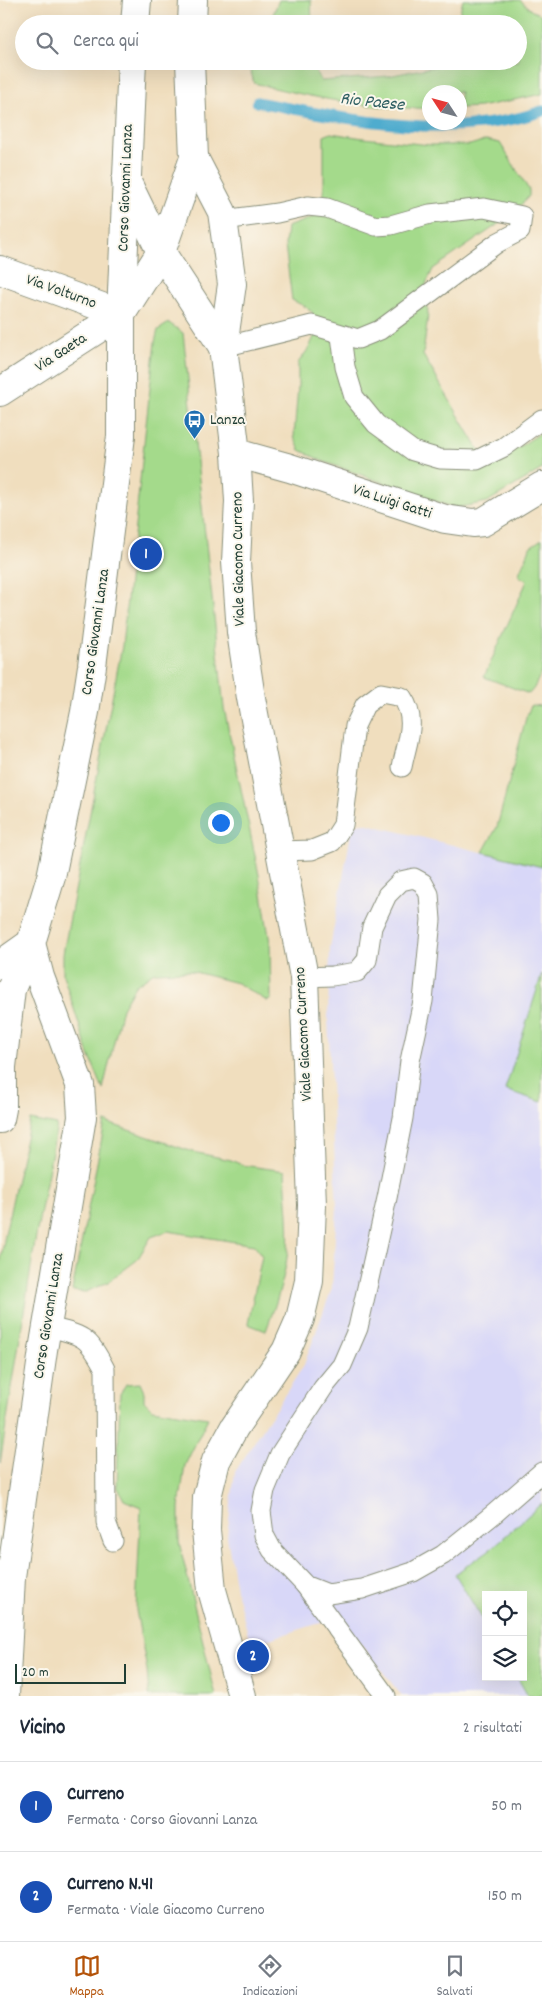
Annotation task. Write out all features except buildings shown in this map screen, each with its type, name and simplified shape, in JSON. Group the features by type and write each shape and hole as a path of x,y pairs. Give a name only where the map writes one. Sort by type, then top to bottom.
{"street":[{"path":"136,15 137,0"},
{"path":"192,15 193,0"},
{"name":"Corso Giovanni Lanza","path":"5,1696 11,1576 47,1328 82,1117 80,1085 40,977 31,944 53,867 85,712 121,436 121,314 132,70"},
{"name":"Corso Giovanni Lanza","path":"121,314 161,252 194,158 190,70"},
{"name":"Viale Giacomo Curreno","path":"194,158 222,212 232,284 223,348 236,453 239,501 236,562 241,632 251,698 304,978 312,1204 309,1281 300,1319 286,1351 234,1428 216,1461 207,1497 206,1530 212,1590 242,1696"},
{"name":"Viale Giacomo Curreno","path":"126,180 161,252 223,348"},
{"name":"Via Volturno","path":"0,270 121,314"},
{"name":"Via Gaeta","path":"0,392 121,314"},
{"name":"Via Luigi Gatti","path":"236,453 290,468 436,517 461,522 483,522 542,486"},
{"name":"Corso Giovanni Lanza","path":"0,1119 2,1109 1,1066 11,989 6,962 31,944"}],"lane":[{"path":"223,220 277,213 308,206 327,208 376,226 391,225 430,214 484,208 522,216 520,231 497,243 380,330 358,339 341,336 312,325 223,348"},
{"path":"341,336 345,367 354,397 376,424 413,451 440,459 477,460 504,447 542,419"},
{"path":"281,851 312,850 332,842 343,825 355,726 365,705 382,693 402,697 409,708 411,723 402,767"},
{"path":"304,978 357,972 367,960 372,927 388,895 401,881 414,878 423,882 429,894 431,920 423,1001 410,1061 403,1118 358,1328 342,1365 323,1388 280,1454 265,1490 261,1511 264,1535 272,1550 305,1585 386,1696"},
{"path":"47,1328 80,1335 95,1349 105,1369 107,1412 106,1522 113,1540"},
{"path":"305,1585 328,1594 362,1588 413,1572 443,1555 542,1472"}],"shaded area":[{"path":"363,823 542,867 542,1696 402,1696 352,1633 341,1624 323,1622 251,1645 236,1590 227,1536 235,1472 304,1365 332,1288 337,1207 328,1018 330,948 354,825"}],"green space":[{"path":"279,0 311,0 312,15 273,15"},
{"path":"463,0 520,0 532,11 542,15 542,94 480,107 467,108 467,85 422,85 422,108 386,107 297,93 254,83 250,70 315,70 321,81 388,76 417,70 527,70 527,15 459,15"},
{"path":"331,133 430,145 470,145 486,140 500,143 529,190 529,196 521,205 497,225 433,269 426,284 428,315 423,355 479,450 491,461 499,460 542,432 542,469 487,502 455,508 322,461 300,450 294,437 298,363 309,348 314,337 313,313 292,300 285,245 287,227 314,217 324,193 324,136"},
{"path":"169,323 183,333 224,708 259,875 270,943 271,1000 267,1001 237,983 191,971 154,972 135,986 122,1008 103,1089 88,1052 63,975 63,954 122,646 155,342 158,330"},
{"path":"542,539 542,671 529,694 484,677 527,581 519,576 520,570 530,547"},
{"path":"531,705 542,706 542,867 483,852 497,827"},
{"path":"542,974 542,1102 505,1090"},
{"path":"30,1120 57,1125 36,1236 0,1463 0,1266 5,1234"},
{"path":"105,1122 193,1152 231,1160 242,1165 285,1171 289,1229 288,1253 280,1290 266,1331 248,1324 262,1256 254,1245 168,1231 151,1237 137,1260 108,1282 86,1292 72,1291"},
{"path":"140,1383 144,1392 144,1401 152,1409 208,1418 185,1465 179,1507 179,1542 216,1696 149,1696 147,1670 136,1610 141,1507 124,1500 117,1486 120,1394 126,1384"},
{"path":"542,1503 542,1696 528,1696 519,1681 527,1681 527,1591 482,1591 482,1618 455,1574 492,1548"}],"waterway":[{"name":"Rio Paese","path":"257,102 363,120 437,126 474,125 509,120 542,111"}],"place":[{"name":"Lanza","path":"194,439"},
{"name":"Curreno","path":"146,554"},
{"name":"Curreno N.41","path":"253,1656"}]}
